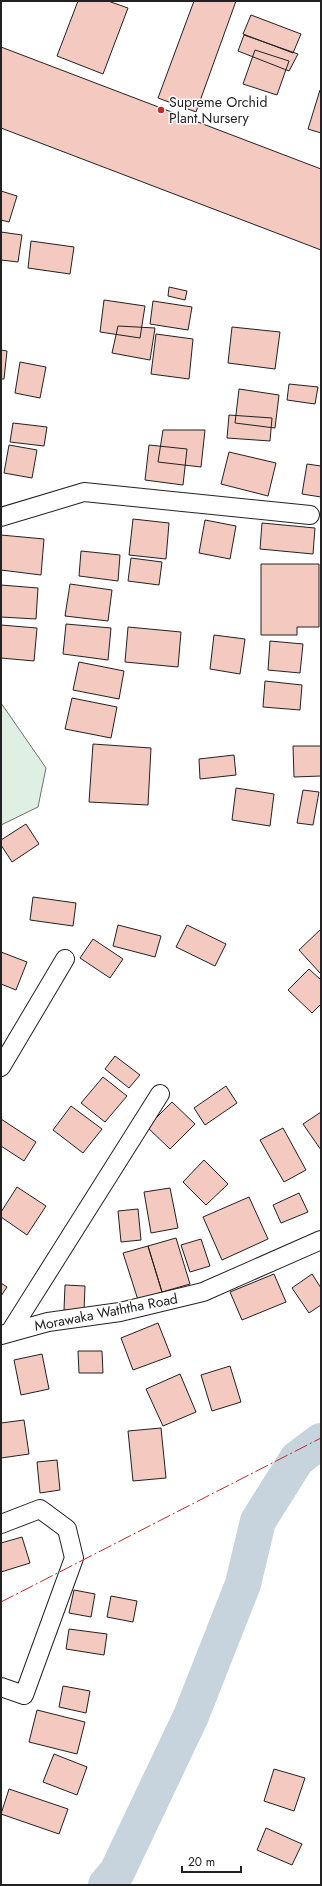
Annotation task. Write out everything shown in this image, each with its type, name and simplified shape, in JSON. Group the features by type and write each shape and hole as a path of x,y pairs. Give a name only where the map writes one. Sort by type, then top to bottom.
{"street":[{"path":"1,517 84,492 310,515"},
{"path":"1,1067 64,958"},
{"path":"6,1334 160,1094"},
{"name":"Morawaka Waththa Road","path":"6,1334 48,1322 120,1312 203,1292 321,1240"},
{"path":"1,1524 40,1509 67,1528 74,1558 24,1695 1,1687"}],"green space":[{"path":"1,703 46,768 38,807 1,825"}],"building":[{"path":"78,1 108,1 128,8 103,74 57,56"},
{"path":"194,1 236,1 196,112 158,98"},
{"path":"251,15 301,34 293,53 243,34"},
{"path":"244,35 298,54 289,71 238,51"},
{"path":"1,47 321,169 321,250 1,128"},
{"path":"255,50 289,61 277,95 243,84"},
{"path":"321,90 321,133 308,129"},
{"path":"1,191 17,196 9,222 1,220"},
{"path":"1,232 22,235 18,262 1,260"},
{"path":"31,241 74,247 70,274 28,268"},
{"path":"169,287 187,291 185,300 168,296"},
{"path":"104,300 145,306 140,338 100,332"},
{"path":"153,301 192,307 188,330 150,324"},
{"path":"118,326 155,328 150,360 112,353"},
{"path":"232,327 280,332 275,369 228,363"},
{"path":"156,334 193,339 189,379 151,374"},
{"path":"1,350 7,351 4,379 1,379"},
{"path":"20,362 46,367 40,398 15,393"},
{"path":"289,384 318,387 315,404 287,400"},
{"path":"239,389 279,395 275,428 235,423"},
{"path":"229,415 272,418 270,441 227,438"},
{"path":"13,423 47,427 44,446 10,442"},
{"path":"163,430 205,430 201,467 158,462"},
{"path":"9,445 37,450 32,478 4,473"},
{"path":"149,445 187,449 183,485 145,480"},
{"path":"229,452 276,463 268,496 221,484"},
{"path":"307,464 321,466 321,497 302,494"},
{"path":"133,519 169,523 166,559 129,555"},
{"path":"205,520 236,526 230,559 199,553"},
{"path":"262,523 315,528 313,554 260,549"},
{"path":"1,535 44,539 41,575 1,570"},
{"path":"81,551 120,555 118,581 79,576"},
{"path":"131,558 162,562 159,585 128,581"},
{"path":"261,564 319,564 319,627 297,627 297,635 261,635"},
{"path":"70,584 112,590 108,621 65,616"},
{"path":"1,585 38,588 36,619 1,617"},
{"path":"66,624 111,628 108,660 63,654"},
{"path":"1,625 37,628 34,661 1,658"},
{"path":"128,627 181,632 178,667 125,662"},
{"path":"214,635 245,639 240,674 210,669"},
{"path":"270,641 303,644 300,673 268,670"},
{"path":"79,662 124,671 119,699 73,690"},
{"path":"265,681 302,685 300,710 263,707"},
{"path":"72,698 117,707 111,738 65,729"},
{"path":"93,744 151,748 148,805 89,802"},
{"path":"293,746 321,746 321,776 294,777"},
{"path":"234,755 236,775 200,779 199,759"},
{"path":"236,788 274,794 270,826 232,820"},
{"path":"303,790 319,792 313,825 297,823"},
{"path":"26,824 39,844 12,862 1,845 1,840"},
{"path":"33,897 76,903 73,926 30,920"},
{"path":"118,925 161,936 155,957 113,946"},
{"path":"187,925 226,944 215,966 176,947"},
{"path":"321,929 321,972 320,973 299,950"},
{"path":"93,939 123,959 110,978 80,958"},
{"path":"1,952 27,962 16,990 1,984"},
{"path":"309,969 321,980 321,1004 312,1013 288,990"},
{"path":"115,1056 140,1075 129,1088 105,1069"},
{"path":"103,1077 127,1096 105,1122 81,1103"},
{"path":"226,1086 237,1103 205,1125 194,1108"},
{"path":"172,1102 195,1124 170,1149 147,1127"},
{"path":"71,1106 102,1129 83,1153 53,1130"},
{"path":"321,1112 321,1150 303,1124"},
{"path":"1,1119 36,1142 24,1161 1,1146"},
{"path":"283,1128 306,1170 284,1182 260,1140"},
{"path":"204,1160 228,1184 206,1205 183,1182"},
{"path":"17,1187 46,1206 27,1235 1,1217 1,1212"},
{"path":"170,1188 178,1228 151,1233 144,1192"},
{"path":"299,1193 308,1212 281,1223 273,1205"},
{"path":"249,1197 268,1239 222,1260 203,1217"},
{"path":"138,1209 141,1240 121,1242 118,1211"},
{"path":"176,1238 190,1284 162,1292 148,1246"},
{"path":"201,1239 210,1266 190,1272 181,1245"},
{"path":"148,1246 162,1292 138,1300 123,1253"},
{"path":"274,1274 286,1302 242,1320 230,1292"},
{"path":"312,1274 321,1288 321,1305 309,1313 292,1288"},
{"path":"1,1283 7,1287 1,1296"},
{"path":"65,1285 85,1286 84,1311 64,1310"},
{"path":"158,1323 171,1356 133,1370 121,1338"},
{"path":"78,1351 102,1351 103,1373 79,1373"},
{"path":"42,1354 49,1389 21,1395 14,1360"},
{"path":"230,1366 241,1402 212,1411 201,1375"},
{"path":"180,1374 196,1412 163,1426 146,1389"},
{"path":"24,1420 29,1454 1,1458 1,1423"},
{"path":"161,1428 166,1478 133,1481 128,1431"},
{"path":"57,1460 60,1490 40,1493 37,1462"},
{"path":"22,1537 30,1563 1,1572 1,1543"},
{"path":"74,1590 95,1594 91,1617 69,1613"},
{"path":"111,1596 137,1601 133,1622 107,1617"},
{"path":"69,1629 107,1634 104,1655 66,1649"},
{"path":"63,1686 90,1691 86,1713 59,1707"},
{"path":"37,1710 85,1722 77,1754 29,1742"},
{"path":"54,1754 87,1767 77,1795 43,1782"},
{"path":"274,1769 305,1778 294,1811 264,1801"},
{"path":"9,1789 68,1809 59,1834 1,1814"},
{"path":"266,1828 302,1844 292,1865 257,1850"}],"waterway":[{"path":"106,1885 117,1872 191,1716 243,1584 258,1521 297,1459 321,1441"}],"power":[{"path":"1,1602 321,1438"}],"place":[{"name":"Supreme Orchid Plant Nursery","path":"161,110"}]}
